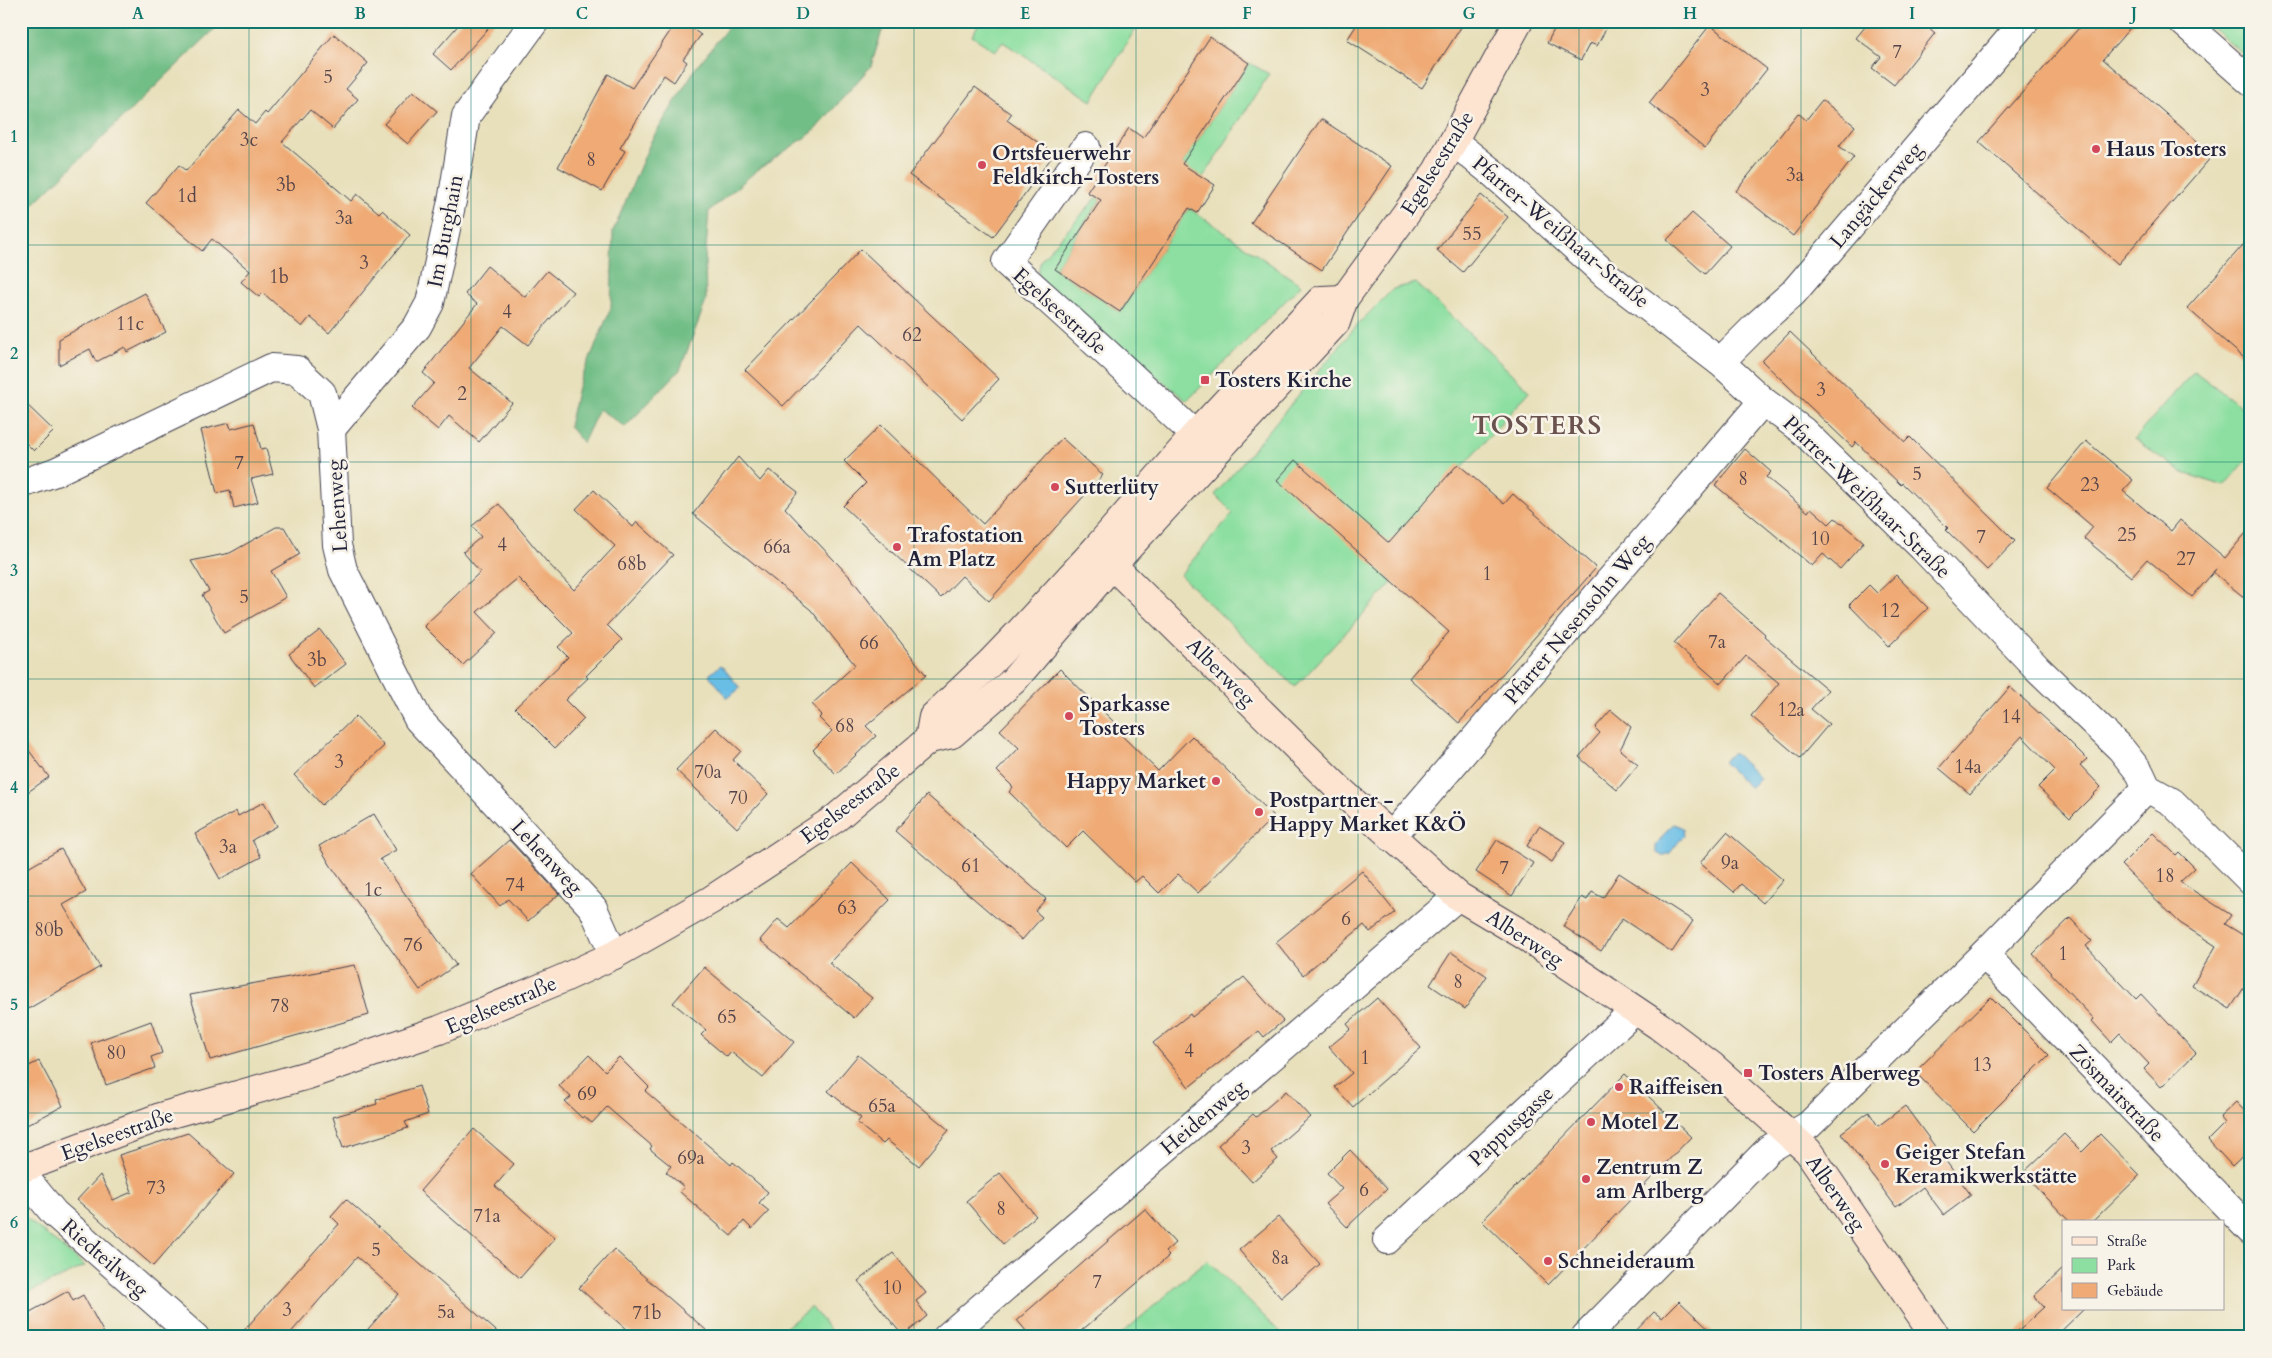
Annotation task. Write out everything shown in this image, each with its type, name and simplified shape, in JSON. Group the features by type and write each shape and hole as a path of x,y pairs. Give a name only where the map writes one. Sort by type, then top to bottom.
{"street":[{"name":"Im Burghain","path":"332,429 417,327 430,303 453,196 466,116 535,21"},
{"name":"Egelseestraße","path":"21,1169 160,1117 308,1075 439,1030 562,979 614,954 711,900 836,818 929,739 952,734 1013,681 1105,557 1205,444 1321,300 1344,300 1437,171 1519,21"},
{"name":"Langäckerweg","path":"1720,362 1793,293 2025,21"},
{"path":"2182,21 2251,82"},
{"name":"Pfarrer-Weißhaar-Straße","path":"1454,142 1494,174 1606,275 1720,362 1763,401 1803,432 1922,548 2038,668 2120,749 2140,773 2147,788"},
{"name":"Egelseestraße","path":"1086,147 1006,262 1106,350 1153,398 1205,444"},
{"name":"Lehenweg","path":"21,484 55,472 271,368 297,370 322,393 332,429 337,545 343,570 418,718 593,908 614,954"},
{"name":"Pfarrer Nesensohn Weg","path":"1391,837 1763,401"},
{"name":"Alberweg","path":"1105,557 1306,757 1391,837 1458,896 1522,934 1659,1026 1712,1066 1791,1135 1808,1151 1936,1337"},
{"path":"1585,1337 1769,1149 1809,1125 1984,954 2147,788 2172,802 2251,881"},
{"name":"Heidenweg","path":"947,1337 1458,896"},
{"name":"Zösmairstraße","path":"1984,954 2251,1231"},
{"name":"Pappusgasse","path":"1387,1240 1634,1011"},
{"name":"Riedteilweg","path":"21,1173 54,1213 195,1337"}],"green space":[{"path":"21,21 223,21 21,216"},
{"path":"733,21 885,21 871,66 813,132 756,171 709,211 705,262 706,301 680,370 625,427 599,409 583,443 569,426 578,387 611,308 613,231 651,141 695,69"},
{"path":"980,21 1140,21 1092,101 1003,42 995,51 972,36"},
{"path":"2204,21 2251,21 2251,61"},
{"path":"1249,63 1269,74 1203,178 1182,164"},
{"path":"1097,197 1100,200 1055,269 1120,312 1189,208 1301,285 1187,401 1040,283 1038,272 1041,260"},
{"path":"1416,283 1530,391 1376,564 1392,583 1295,687 1180,575 1233,513 1215,495 1358,324 1393,289"},
{"path":"2194,371 2251,414 2251,455 2225,486 2183,473 2134,439"},
{"path":"21,1214 85,1266 21,1296"},
{"path":"1207,1260 1285,1337 1118,1337"},
{"path":"811,1307 836,1337 774,1337"}],"water":[{"path":"721,665 740,688 728,698 709,675"},
{"path":"1733,752 1760,778 1750,788 1723,762"},
{"path":"1674,824 1683,828 1684,835 1670,853 1662,856 1656,852 1656,846"}],"building":[{"path":"462,21 495,21 451,70 433,54"},
{"path":"677,21 681,21 701,35 683,59 687,62 674,82 664,75 620,148 625,151 602,191 558,167 608,74 632,88"},
{"path":"1359,21 1465,21 1422,88 1347,40"},
{"path":"1552,21 1610,21 1597,46 1590,43 1581,60 1547,43 1557,24"},
{"path":"1870,21 1921,21 1935,33 1894,85 1872,68 1881,57 1856,38"},
{"name":"Haus Tosters","path":"2085,21 2136,21 2103,59 2213,155 2118,264 1979,142"},
{"path":"1710,25 1767,69 1705,148 1649,103"},
{"path":"334,34 368,63 346,89 358,99 333,129 310,110 282,142 351,201 357,194 379,213 382,210 410,235 329,333 310,317 302,327 263,293 259,297 241,282 250,271 212,239 202,251 146,203 179,165 186,171 239,110 255,124 265,112 267,114"},
{"path":"1210,37 1249,63 1182,164 1215,185 1197,213 1189,208 1120,312 1055,269 1101,200 1087,192 1129,128 1143,138"},
{"name":"Ortsfeuerwehr Feldkirch-Tosters","path":"975,87 1011,114 1007,120 1054,154 993,237 909,175"},
{"path":"413,91 437,111 408,144 384,124"},
{"path":"1822,100 1855,126 1839,146 1854,157 1793,236 1736,191 1798,113 1806,120"},
{"path":"1321,119 1392,166 1322,270 1251,223"},
{"path":"1481,195 1508,217 1463,272 1437,250"},
{"path":"1692,213 1730,246 1705,274 1667,240"},
{"path":"2251,236 2251,364 2187,308"},
{"path":"861,249 999,379 962,419 861,324 783,406 745,370"},
{"path":"487,266 525,297 547,271 573,292 528,345 503,326 469,368 512,403 479,442 449,416 438,430 412,408 434,383 423,373 477,304 465,294"},
{"path":"145,293 166,332 127,352 125,347 96,362 90,349 59,365 59,339"},
{"path":"1790,332 1905,442 1910,437 2015,541 1987,570 1902,483 1901,485 1856,442 1852,447 1762,361"},
{"path":"21,399 54,431 34,451 21,438"},
{"path":"229,423 231,429 254,423 261,449 266,448 273,474 251,479 258,502 234,508 230,490 217,493 201,430"},
{"path":"881,425 983,524 1062,438 1103,475 989,601 962,576 941,598 843,506 866,483 844,461"},
{"path":"2086,441 2133,480 2123,491 2171,531 2180,520 2225,558 2251,527 2251,603 2213,572 2192,597 2147,559 2131,577 2084,538 2093,527 2047,488"},
{"path":"1745,449 1771,472 1766,477 1808,512 1811,508 1829,524 1835,518 1864,542 1840,569 1823,554 1812,566 1715,485"},
{"path":"738,457 760,481 769,470 798,492 785,508 851,578 926,675 866,726 876,736 836,774 813,750 832,731 819,718 822,715 812,704 855,665 811,610 693,514"},
{"path":"1295,460 1389,543 1458,464 1504,504 1513,494 1596,568 1459,723 1409,678 1449,632 1277,480"},
{"path":"594,490 633,527 637,522 673,555 607,625 622,640 586,676 588,678 565,700 584,719 555,748 515,708 568,657 558,647 573,633 518,578 477,612 497,633 463,665 424,626 480,572 463,552 481,537 472,526 499,504 546,561 574,590 615,546 576,509"},
{"path":"276,527 284,527 300,554 271,571 286,597 224,633 202,595 209,591 191,561 230,553"},
{"path":"1896,575 1928,608 1889,646 1849,605 1869,585 1877,593"},
{"path":"1718,593 1765,634 1764,636 1828,690 1811,709 1829,724 1800,758 1751,716 1779,683 1746,656 1721,684 1674,643"},
{"path":"320,630 346,664 314,688 289,654"},
{"path":"1060,669 1118,726 1115,729 1158,771 1192,736 1274,816 1198,893 1178,874 1159,893 1142,876 1135,882 1083,831 1066,848 1009,792 1013,787 997,771 1019,748 1000,730"},
{"path":"2010,687 2087,759 2080,765 2101,787 2070,818 2038,787 2055,770 2022,736 1970,794 1939,768"},
{"path":"1611,710 1631,727 1620,750 1638,765 1617,790 1579,757 1600,733 1595,728"},
{"path":"356,716 384,746 322,805 294,775"},
{"path":"716,728 741,751 733,760 768,794 737,828 676,770"},
{"path":"21,740 49,777 21,797"},
{"path":"927,795 1046,899 1035,911 1042,917 1022,940 895,831"},
{"path":"264,802 277,826 252,840 261,857 220,879 195,834 236,811 238,816"},
{"path":"374,814 396,850 380,859 456,965 420,990 331,866 319,846"},
{"path":"1539,826 1565,842 1552,862 1527,846"},
{"path":"1727,832 1783,880 1763,903 1741,884 1734,892 1700,863"},
{"path":"2153,833 2176,855 2179,852 2195,868 2180,882 2231,915 2225,924 2251,940 2251,977 2230,1009 2192,986 2216,946 2180,923 2121,865"},
{"path":"509,840 559,894 528,921 508,899 500,906 471,874"},
{"path":"1497,840 1533,863 1512,896 1476,872"},
{"path":"61,849 86,892 63,905 100,967 28,1009 21,997 21,872"},
{"path":"852,863 890,900 829,963 872,998 854,1018 760,940 778,919 789,928"},
{"path":"1362,871 1395,912 1370,932 1364,925 1303,975 1276,942"},
{"path":"1619,873 1693,921 1672,952 1622,919 1601,951 1563,926 1582,897 1587,900 1592,892 1603,898"},
{"path":"2070,918 2092,941 2086,946 2136,999 2141,994 2196,1053 2161,1087 2144,1069 2149,1064 2120,1033 2111,1042 2092,1021 2094,1019 2033,954"},
{"path":"1451,952 1487,976 1465,1009 1430,985"},
{"path":"355,965 369,1015 210,1060 190,995"},
{"path":"704,967 794,1042 763,1078 731,1052 727,1057 701,1035 706,1030 673,1003"},
{"path":"1244,977 1283,1021 1264,1037 1259,1031 1189,1087 1153,1043 1190,1014 1192,1017"},
{"path":"1991,997 2049,1055 1973,1131 1915,1072"},
{"path":"1377,998 1421,1048 1353,1107 1335,1087 1352,1073 1329,1047 1351,1029 1347,1024"},
{"path":"151,1021 162,1053 151,1057 155,1068 106,1085 91,1043"},
{"path":"589,1055 605,1071 619,1057 649,1087 645,1091 731,1165 733,1162 768,1192 759,1203 769,1211 752,1229 744,1221 731,1236 680,1192 684,1187 666,1172 671,1166 650,1149 652,1146 607,1107 592,1123 584,1116 582,1118 565,1102 571,1097 559,1086"},
{"path":"858,1055 949,1130 919,1166 887,1140 883,1144 857,1123 861,1118 828,1091"},
{"path":"39,1061 63,1106 21,1128 21,1070"},
{"name":"Zentrum Z am Arlberg","path":"1625,1074 1691,1137 1548,1285 1482,1221"},
{"path":"419,1086 428,1114 405,1122 408,1128 343,1148 333,1117 377,1104 376,1100"},
{"path":"1286,1091 1310,1117 1271,1151 1278,1159 1252,1182 1218,1145 1253,1114 1256,1117"},
{"path":"2236,1102 2251,1118 2251,1148 2232,1166 2208,1140 2225,1123 2220,1117"},
{"name":"Geiger Stefan Keramikwerkstätte","path":"1905,1106 1971,1195 1944,1215 1923,1187 1896,1207 1841,1133 1869,1112 1878,1126"},
{"path":"474,1129 514,1164 495,1186 555,1238 520,1278 420,1191"},
{"path":"188,1133 234,1174 153,1266 77,1200 100,1175 113,1200 132,1192 119,1155"},
{"path":"2064,1134 2082,1152 2100,1134 2140,1175 2094,1220 2068,1220 2023,1173"},
{"path":"1350,1150 1387,1189 1347,1227 1325,1204 1342,1189 1327,1173"},
{"path":"1000,1173 1036,1216 1003,1244 966,1201"},
{"path":"346,1199 503,1337 361,1337 399,1294 357,1257 287,1337 238,1337 339,1224 331,1216"},
{"path":"1145,1209 1175,1243 1165,1252 1169,1256 1074,1337 1031,1337 1017,1320"},
{"path":"1278,1217 1320,1264 1281,1298 1239,1250"},
{"path":"614,1249 714,1337 635,1337 579,1288"},
{"path":"893,1253 926,1293 916,1301 927,1316 903,1336 858,1281"},
{"path":"2062,1270 2062,1310 2083,1310 2055,1337 2011,1337 2044,1307 2034,1296"},
{"path":"68,1291 73,1301 83,1295 106,1337 32,1337 21,1317"},
{"path":"1679,1301 1717,1337 1630,1337 1654,1312 1662,1318"}],"place":[{"name":"Haus Tosters","path":"2096,149"},
{"name":"Ortsfeuerwehr Feldkirch-Tosters","path":"982,165"},
{"name":"Tosters Kirche","path":"1205,380"},
{"name":"Sutterlüty","path":"1055,487"},
{"name":"Trafostation Am Platz","path":"897,547"},
{"name":"Sparkasse Tosters","path":"1069,716"},
{"name":"Happy Market","path":"1216,781"},
{"name":"Postpartner - Happy Market K&Ö","path":"1259,812"},
{"name":"Tosters Alberweg","path":"1748,1073"},
{"name":"Raiffeisen","path":"1619,1087"},
{"name":"Motel Z","path":"1591,1122"},
{"name":"Geiger Stefan Keramikwerkstätte","path":"1885,1164"},
{"name":"Zentrum Z am Arlberg","path":"1586,1179"},
{"name":"Schneideraum","path":"1548,1261"}],"district":[{"name":"TOSTERS","path":"1537,425"}]}
